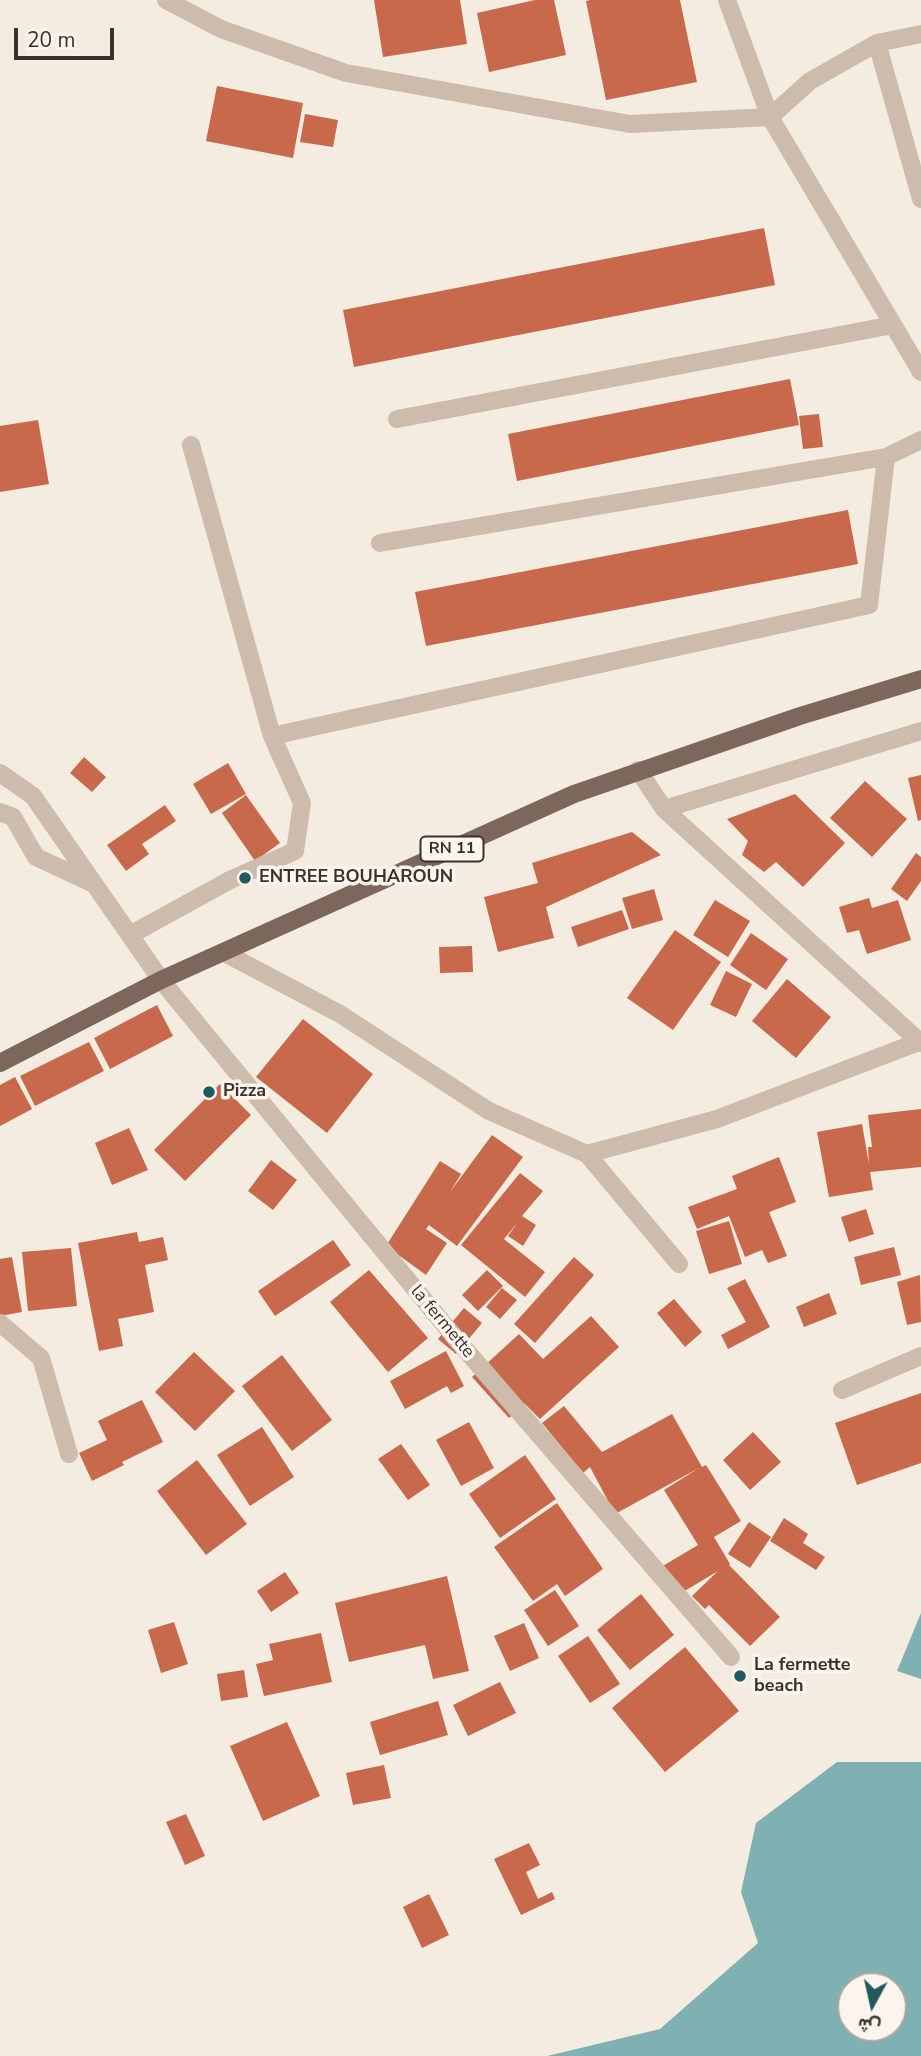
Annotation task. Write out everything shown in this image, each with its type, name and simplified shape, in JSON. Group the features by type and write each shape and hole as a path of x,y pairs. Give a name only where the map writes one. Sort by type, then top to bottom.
{"main road":[{"name":"RN 11","path":"0,1063 161,980 574,794 800,716 921,679"}],"street":[{"path":"166,0 221,29 346,73 631,124 770,117 810,81 877,43 921,34"},
{"path":"727,0 770,117 921,372"},
{"path":"877,43 921,199"},
{"path":"397,419 893,325"},
{"path":"380,543 886,457 921,440"},
{"path":"130,935 230,880 295,852 302,803 272,736 191,445"},
{"path":"272,736 869,605 886,457"},
{"path":"664,809 921,731"},
{"path":"587,1154 717,1119 921,1042 664,809 638,770"},
{"name":"la fermette","path":"0,773 33,796 161,980 452,1335 732,1657"},
{"path":"0,812 13,817 36,857 94,884"},
{"path":"223,952 340,1014 489,1111 587,1154 680,1264"},
{"path":"0,1323 41,1358 69,1454"},
{"path":"842,1390 921,1356"}],"water":[{"path":"921,1613 921,1679 897,1671"},
{"path":"837,1762 921,1762 921,2056 547,2056 660,2029 758,1943 741,1892 756,1823"}],"building":[{"path":"374,0 460,0 467,44 383,57"},
{"path":"535,0 554,0 566,55 489,72 477,13"},
{"path":"680,0 697,82 606,100 586,1"},
{"path":"217,86 303,103 293,158 206,141"},
{"path":"305,114 338,120 333,147 300,142"},
{"path":"764,228 775,285 354,367 343,310"},
{"path":"790,379 799,425 517,481 508,434"},
{"path":"819,414 823,447 803,449 799,416"},
{"path":"38,420 49,484 0,492 0,426"},
{"path":"848,510 858,564 426,646 415,592"},
{"path":"84,757 106,777 92,792 70,773"},
{"path":"228,763 246,794 211,814 193,784"},
{"path":"921,775 921,820 918,821 908,778"},
{"path":"865,781 907,819 872,857 830,818"},
{"path":"795,794 845,843 803,887 776,862 764,872 742,855 748,841 727,819"},
{"path":"246,795 280,843 255,861 222,813"},
{"path":"165,805 176,821 142,844 149,854 126,871 107,845"},
{"path":"632,832 661,855 546,907 554,938 498,952 484,897 538,883 532,863"},
{"path":"916,853 921,857 921,881 907,901 891,889"},
{"path":"654,889 663,920 632,929 622,898"},
{"path":"869,898 872,908 898,900 911,940 867,954 859,930 847,933 839,907"},
{"path":"715,900 750,921 728,957 693,935"},
{"path":"622,910 629,929 578,947 571,927"},
{"path":"675,930 721,962 673,1030 627,998"},
{"path":"751,933 788,959 766,990 730,965"},
{"path":"472,946 473,972 440,973 439,947"},
{"path":"726,971 752,984 736,1017 710,1005"},
{"path":"787,979 831,1017 796,1058 752,1021"},
{"path":"157,1005 173,1036 110,1069 94,1038"},
{"path":"303,1019 373,1074 327,1133 256,1077"},
{"path":"89,1042 104,1071 35,1106 20,1076"},
{"path":"15,1077 32,1109 0,1126 0,1085"},
{"path":"220,1084 251,1115 185,1181 154,1150"},
{"path":"921,1109 921,1167 870,1172 873,1190 829,1197 817,1132 862,1124 869,1164 868,1147 872,1147 868,1115"},
{"path":"129,1128 148,1170 112,1185 95,1143"},
{"path":"492,1135 523,1157 457,1246 429,1225 426,1229 447,1243 426,1275 386,1246 440,1161 461,1174 450,1192"},
{"path":"779,1157 796,1202 769,1212 787,1256 768,1263 762,1250 745,1257 729,1216 697,1229 688,1207 737,1189 732,1176"},
{"path":"271,1160 297,1180 273,1210 248,1191"},
{"path":"520,1173 543,1191 522,1216 536,1225 523,1246 508,1236 518,1222 504,1239 545,1272 525,1297 461,1245"},
{"path":"866,1209 874,1234 849,1242 841,1217"},
{"path":"729,1221 742,1264 709,1274 696,1231"},
{"path":"137,1232 139,1242 163,1237 168,1260 145,1265 154,1312 118,1319 123,1346 99,1351 78,1243"},
{"path":"333,1240 351,1265 275,1316 258,1291"},
{"path":"894,1247 901,1275 861,1285 854,1257"},
{"path":"71,1248 77,1306 28,1311 22,1252"},
{"path":"12,1257 22,1312 0,1316 0,1259"},
{"path":"574,1257 594,1275 535,1343 514,1324"},
{"path":"369,1270 428,1338 388,1372 330,1302"},
{"path":"487,1270 503,1286 478,1311 462,1295"},
{"path":"920,1275 921,1322 907,1325 897,1282"},
{"path":"745,1279 770,1327 728,1349 721,1335 746,1322 727,1288"},
{"path":"502,1288 517,1300 500,1319 486,1307"},
{"path":"829,1293 837,1314 804,1327 796,1307"},
{"path":"674,1299 702,1332 685,1347 657,1313"},
{"path":"464,1308 482,1323 456,1354 438,1339"},
{"path":"591,1316 619,1347 540,1419 525,1404 509,1418 472,1377 519,1334 543,1359"},
{"path":"446,1351 464,1386 451,1393 447,1386 405,1409 390,1381"},
{"path":"194,1352 235,1391 195,1431 155,1392"},
{"path":"282,1355 332,1420 292,1451 242,1386"},
{"path":"921,1393 921,1463 857,1485 835,1423"},
{"path":"142,1400 163,1442 122,1462 124,1465 92,1481 79,1453 107,1440 98,1421"},
{"path":"564,1406 602,1452 672,1414 702,1467 706,1465 741,1521 714,1537 729,1565 780,1617 750,1646 709,1605 705,1609 692,1596 718,1571 678,1595 661,1567 698,1545 664,1490 699,1468 615,1514 590,1467 583,1473 542,1423"},
{"path":"469,1422 494,1468 461,1486 436,1440"},
{"path":"262,1427 294,1477 250,1506 217,1455"},
{"path":"753,1432 781,1462 750,1490 723,1460"},
{"path":"401,1444 430,1485 408,1500 378,1459"},
{"path":"525,1455 556,1499 500,1538 469,1494"},
{"path":"197,1460 247,1524 206,1555 157,1491"},
{"path":"557,1503 603,1569 565,1596 557,1584 533,1601 494,1547"},
{"path":"784,1518 808,1534 803,1543 825,1557 816,1570 770,1541"},
{"path":"749,1522 771,1537 750,1568 728,1554"},
{"path":"285,1572 299,1593 271,1612 257,1591"},
{"path":"447,1576 469,1671 433,1679 425,1645 349,1662 335,1603"},
{"path":"555,1590 579,1626 548,1646 524,1610"},
{"path":"641,1594 674,1635 630,1670 597,1630"},
{"path":"174,1622 188,1664 161,1673 148,1630"},
{"path":"524,1623 539,1658 510,1671 494,1636"},
{"path":"321,1633 332,1682 264,1696 256,1664 273,1660 269,1644"},
{"path":"588,1636 620,1684 590,1703 558,1656"},
{"path":"685,1647 739,1711 665,1772 612,1708"},
{"path":"244,1670 248,1697 221,1701 217,1674"},
{"path":"500,1682 516,1713 468,1736 453,1705"},
{"path":"438,1701 448,1735 380,1755 370,1722"},
{"path":"287,1722 320,1796 263,1821 230,1746"},
{"path":"384,1765 391,1798 353,1805 346,1773"},
{"path":"186,1814 205,1856 185,1865 166,1822"},
{"path":"529,1843 540,1865 526,1872 538,1899 552,1892 555,1899 521,1915 494,1859"},
{"path":"429,1894 449,1935 422,1948 403,1907"}],"place":[{"name":"ENTREE BOUHAROUN","path":"245,878"},
{"name":"Pizza","path":"209,1092"},
{"name":"La fermette beach","path":"740,1676"}]}
